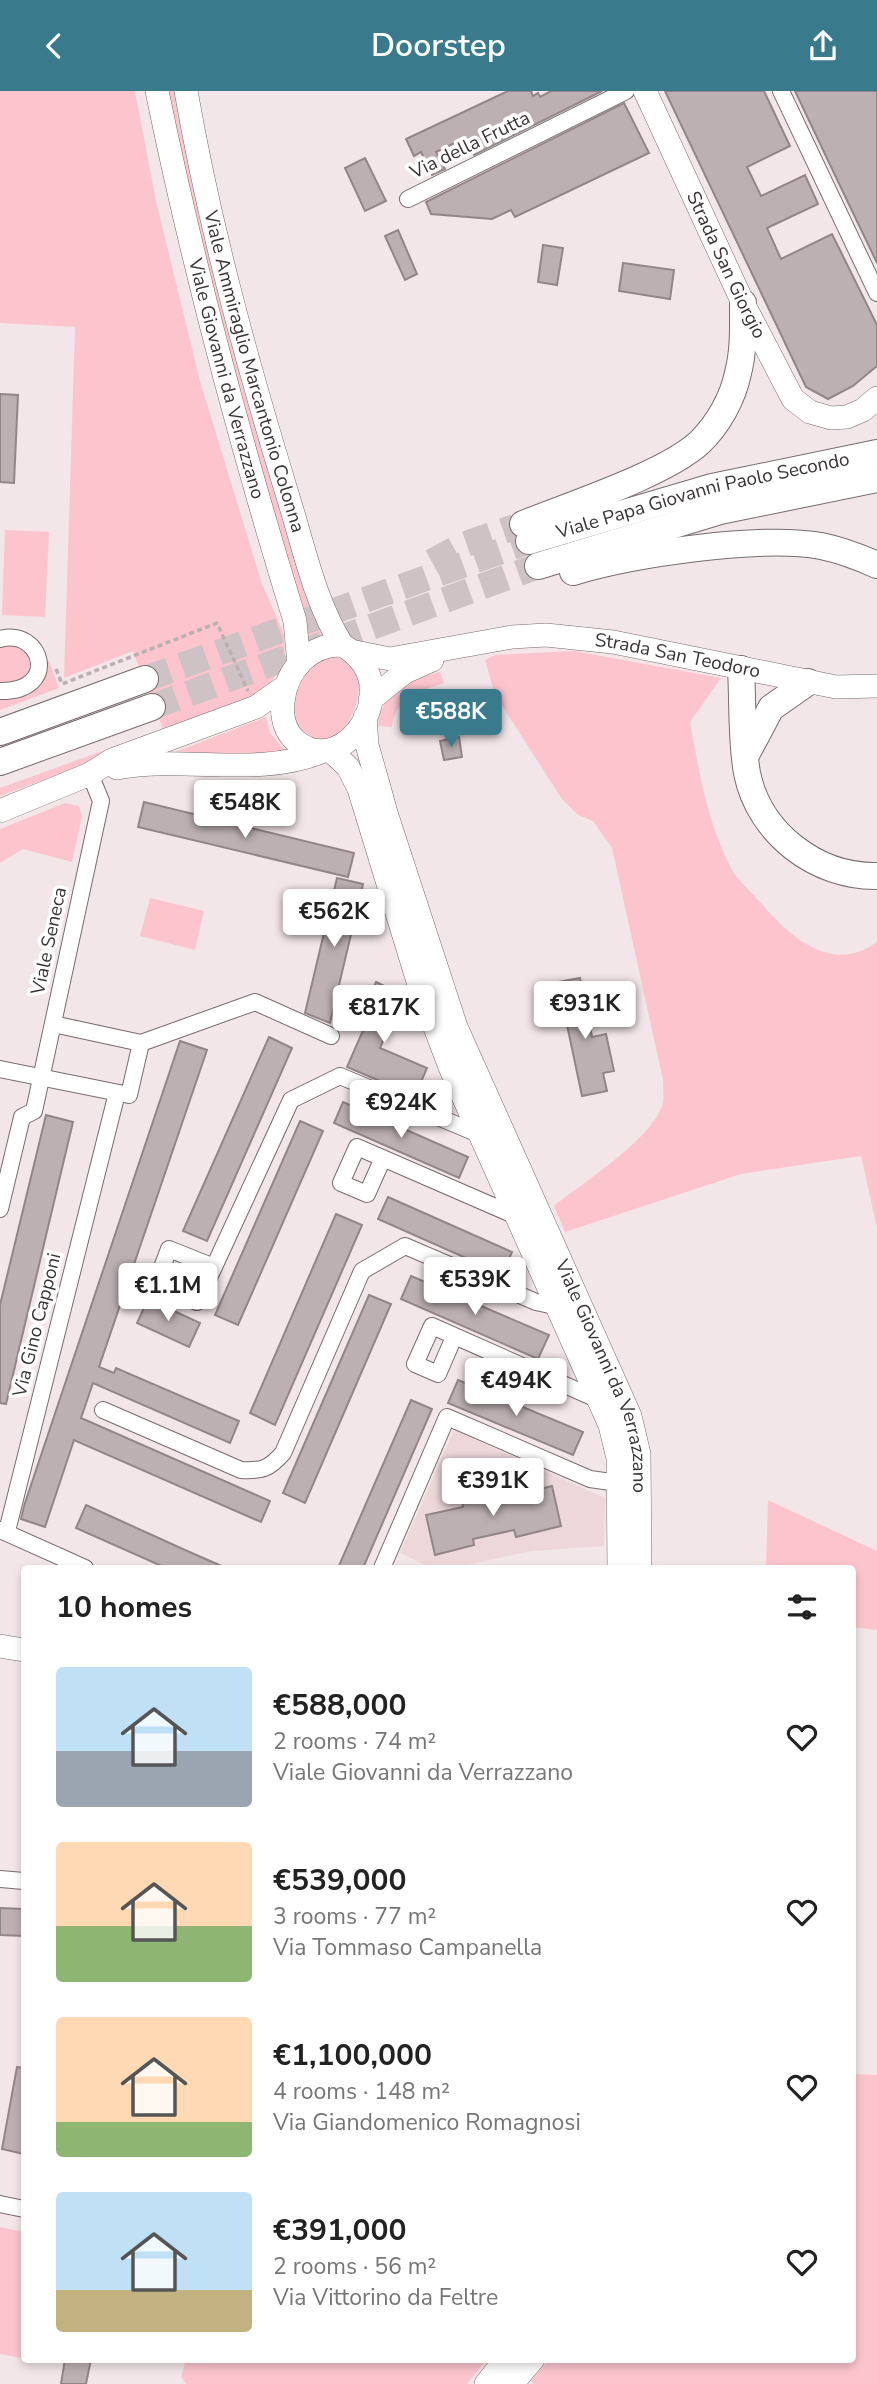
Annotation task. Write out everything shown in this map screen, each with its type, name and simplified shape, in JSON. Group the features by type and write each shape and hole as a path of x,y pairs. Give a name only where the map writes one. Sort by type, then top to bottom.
{"main road":[{"name":"Viale Giovanni da Verrazzano","path":"157,91 185,228 219,364 295,621 299,664"},
{"name":"Viale Ammiraglio Marcantonio Colonna","path":"186,91 215,230 266,422 324,610 349,649"},
{"name":"Strada San Giorgio","path":"645,91 743,303 793,399 810,412 831,418 847,417 863,410 877,398"},
{"name":"Viale Papa Giovanni Paolo Secondo","path":"743,303 738,374 716,423 699,443 677,458 526,533 638,507 779,484 877,479"},
{"name":"Viale Papa Giovanni Paolo Secondo","path":"877,453 779,484 644,532 540,574 640,558 783,543 821,546 877,565"},
{"name":"Strada San Teodoro","path":"349,649 390,659 477,643 546,635 579,637 836,687 877,686"},
{"name":"Strada San Teodoro","path":"368,708 405,672 477,643"},
{"path":"90,774 162,763 265,765 299,761 326,752 352,737 368,708 373,684 370,671 349,649 311,651 299,664 286,686 282,714 288,731 306,748 326,752"},
{"path":"741,669 746,758 756,799 778,833 803,854 833,869 877,876"},
{"path":"0,732 145,678"},
{"path":"746,758 755,732 771,708 808,682"},
{"path":"0,811 90,774 112,760 256,707 286,686"},
{"path":"0,762 152,706"},
{"name":"Viale Giovanni da Verrazzano","path":"368,708 367,745 456,1027 621,1393 640,1565"},
{"name":"Viale Giovanni da Verrazzano","path":"326,752 348,767 359,789 420,988 516,1216 628,1456 618,1483 620,1565"},
{"path":"0,1646 21,1650"},
{"path":"486,2384 503,2363"},
{"path":"512,2384 530,2363"}],"street":[{"name":"Via della Frutta","path":"408,199 626,91"},
{"path":"781,91 877,293"},
{"path":"0,639 14,637 27,642 36,652 39,665 35,678 26,688 0,691"},
{"name":"Viale Seneca","path":"0,1209 22,1117 34,1111 101,801 90,774"},
{"path":"53,1024 141,1043 255,1002 331,1036"},
{"path":"0,1069 129,1095 141,1043"},
{"path":"215,1267 291,1100 340,1076 481,1135"},
{"name":"Via Gino Capponi","path":"3,1531 117,1093"},
{"path":"389,1161 516,1216"},
{"path":"103,1410 241,1470 261,1471 272,1465 283,1453 362,1271 405,1246 536,1302 559,1307"},
{"path":"460,1339 601,1401"},
{"path":"383,1565 447,1417 590,1479 618,1483"},
{"path":"3,1531 50,1555 77,1565"},
{"path":"0,1879 21,1881"},
{"path":"0,2204 21,2208"}],"path":[{"path":"55,666 62,684 217,623 248,692"}],"shaded area":[{"path":"0,91 135,91 156,201 200,381 262,584 284,634 285,659 272,681 249,702 0,796 0,788 163,729 133,651 64,678 75,327 0,323"},
{"path":"166,91 178,91 325,635 309,641 309,628 245,421"},
{"path":"5,530 49,532 45,617 2,615"},
{"path":"11,645 23,650 29,658 29,668 24,680 0,684 0,648"},
{"path":"574,651 721,678 690,722 710,814 734,872 770,914 811,947 843,955 860,951 877,942 877,1228 861,1156 741,1174 565,1232 554,1206 633,1144 657,1116 663,1102 663,1080 612,848 593,821 578,815 562,799 495,695 485,660 495,655"},
{"path":"335,657 347,661 355,668 359,678 357,701 342,732 322,740 308,738 299,729 295,715 300,683 308,669 319,660"},
{"path":"49,661 59,688 0,710 0,700 20,698 37,689"},
{"path":"440,672 444,683 403,702 394,717 392,727 378,726 384,704 399,689 419,678"},
{"path":"266,717 270,733 287,753 170,754"},
{"path":"65,803 79,806 82,816 72,862 23,849 0,863 0,829"},
{"path":"150,898 204,911 195,950 140,936"},
{"path":"454,1430 605,1498 604,1546 532,1551 465,1565 426,1565 400,1553"},
{"path":"768,1500 877,1551 877,1630 856,1627 856,1565 766,1565"},
{"path":"856,2074 877,2075 877,2384 534,2384 531,2381 546,2363 856,2363"},
{"path":"0,2227 21,2231 21,2358 0,2354"},
{"path":"185,2363 484,2363 467,2384 186,2384 181,2377"}],"building":[{"path":"508,91 531,91 533,96 538,93 540,97 551,91 602,91 474,155 465,138 436,152 445,169 432,175 421,152 414,156 406,139"},
{"path":"665,91 764,91 790,146 747,167 761,196 805,175 818,204 767,228 781,259 832,234 877,325 877,366 853,386 828,399 806,387"},
{"path":"795,91 877,91 877,263 843,192"},
{"path":"624,103 649,153 515,217 511,210 492,219 431,214 426,202"},
{"path":"365,158 386,201 365,211 345,168"},
{"path":"398,230 417,274 405,280 385,236"},
{"path":"543,245 563,248 557,285 538,282"},
{"path":"623,263 674,270 670,299 619,291"},
{"path":"0,394 18,395 14,483 0,482"},
{"path":"459,737 462,757 444,760 440,741"},
{"path":"144,802 354,853 348,877 138,827"},
{"path":"337,878 363,884 330,1023 305,1013"},
{"path":"580,978 592,1037 606,1034 614,1071 603,1073 607,1091 582,1096 558,982"},
{"path":"376,982 403,995 380,1048 427,1068 415,1096 347,1067 365,1026 358,1023"},
{"path":"269,1037 292,1048 207,1241 183,1231"},
{"path":"180,1041 207,1050 99,1367 114,1373 116,1368 239,1421 230,1443 93,1383 81,1418 270,1501 261,1522 74,1440 45,1527 21,1519 24,1506"},
{"path":"343,1102 468,1157 459,1178 334,1123"},
{"path":"46,1115 73,1122 6,1404 0,1403 0,1305"},
{"path":"300,1121 323,1131 238,1325 215,1315"},
{"path":"388,1197 512,1252 502,1274 378,1219"},
{"path":"336,1214 362,1225 275,1425 250,1413"},
{"path":"411,1276 549,1335 538,1359 401,1299"},
{"path":"369,1295 391,1304 305,1503 283,1493"},
{"path":"148,1299 200,1323 189,1347 137,1323"},
{"path":"458,1380 583,1432 573,1455 448,1403"},
{"path":"411,1400 432,1409 364,1565 339,1565"},
{"path":"552,1486 561,1526 516,1537 514,1530 473,1539 474,1545 435,1555 426,1515 463,1507 462,1500 506,1490 508,1497"},
{"path":"86,1505 219,1565 159,1565 76,1528"},
{"path":"0,1908 21,1909 21,1936 0,1935"},
{"path":"17,2067 21,2068 21,2153 2,2149"},
{"path":"64,2363 90,2363 86,2384 61,2384"}],"tunnel":[{"path":"432,562 463,545 515,527"},
{"path":"145,679 529,541"},
{"path":"152,707 538,566"}]}
